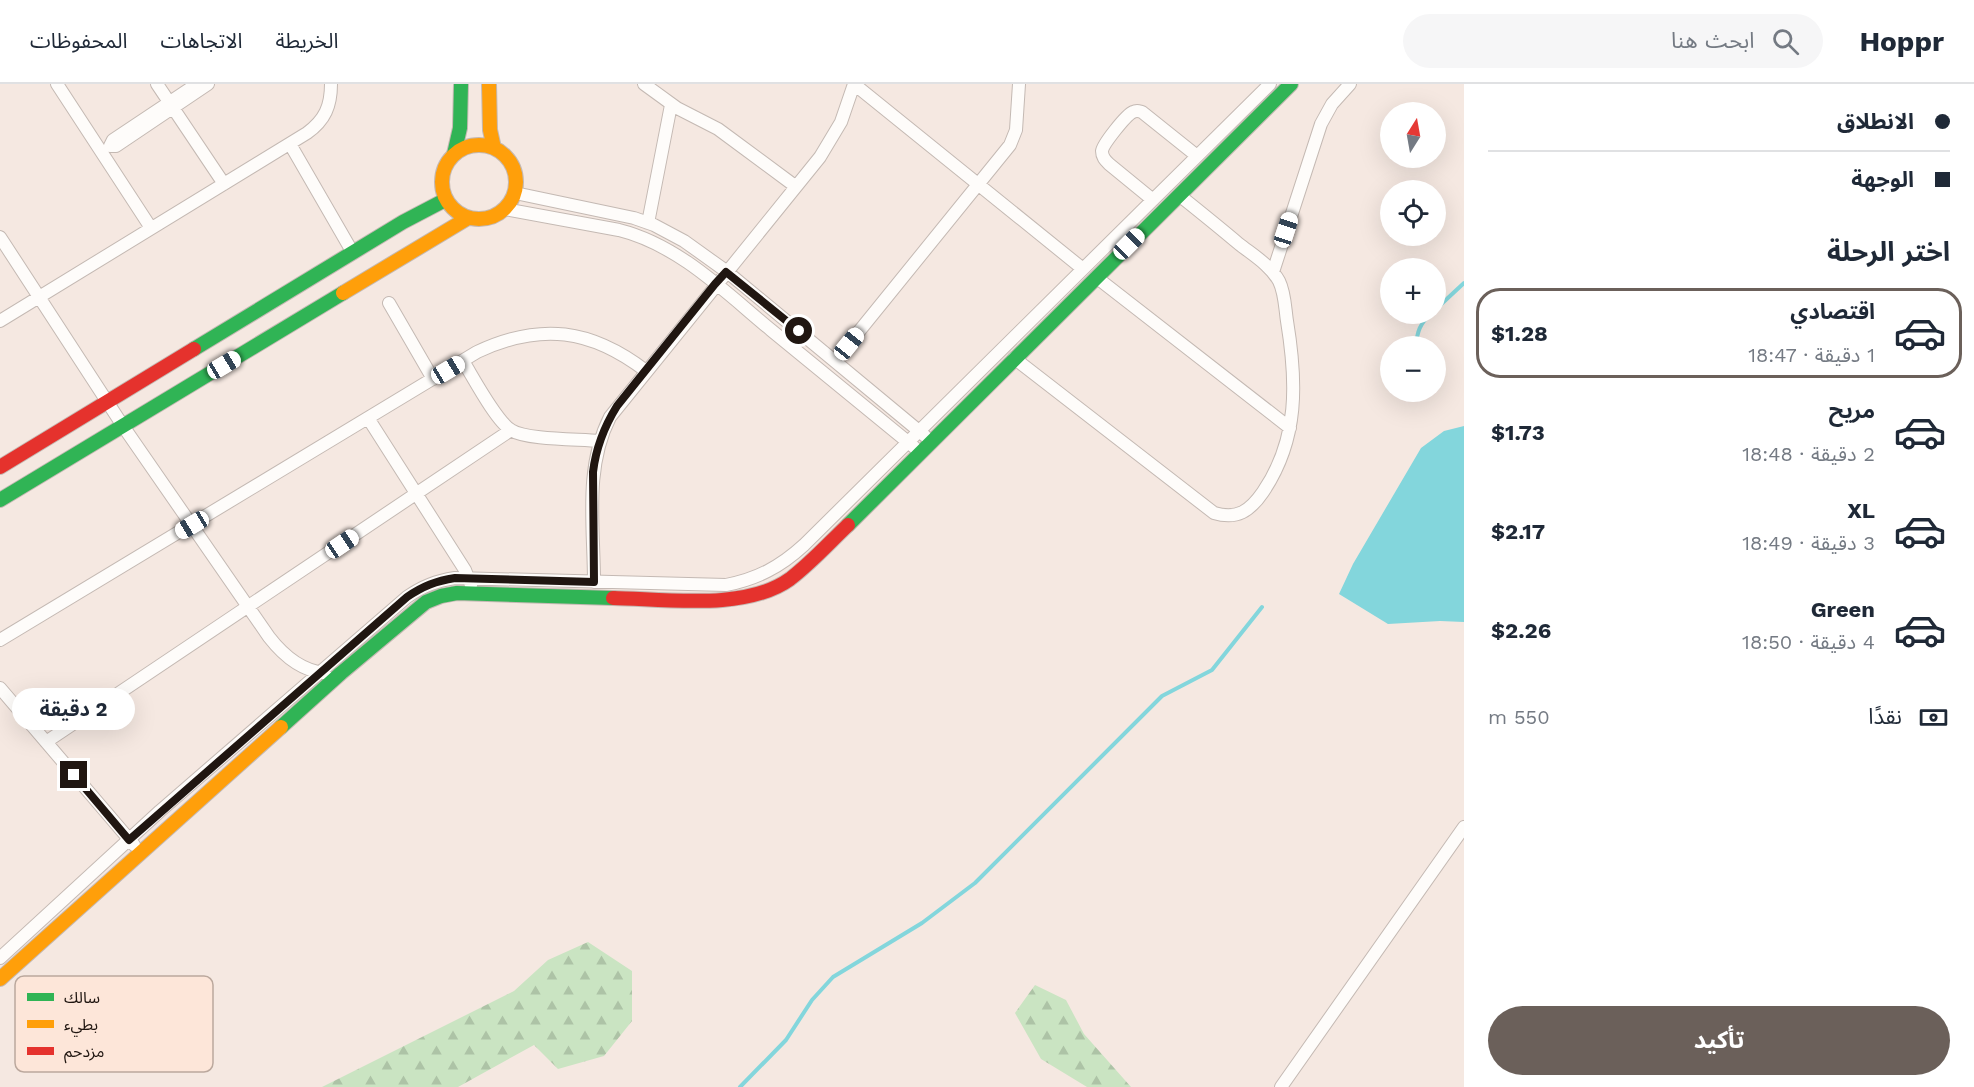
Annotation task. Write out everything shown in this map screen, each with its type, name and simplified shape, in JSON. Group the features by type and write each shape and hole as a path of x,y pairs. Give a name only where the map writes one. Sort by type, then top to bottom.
{"street":[{"path":"57,84 154,227"},
{"path":"64,84 154,227"},
{"path":"157,84 224,184"},
{"path":"171,105 197,84"},
{"path":"171,105 208,84"},
{"path":"0,321 318,125 331,102 332,84"},
{"path":"454,154 463,148 473,146 494,148 502,153 513,167 516,184 515,193 505,209 488,219 478,220 459,214 445,200 442,190 443,170 454,154 460,128 461,84"},
{"path":"489,84 490,130 494,148"},
{"path":"644,84 674,106 718,129 795,186"},
{"path":"594,582 593,472 600,441 617,406 831,140 841,122 854,84 1083,269"},
{"path":"835,361 1010,146 1016,130 1019,84"},
{"path":"0,958 319,672 421,587 438,580 470,578 726,585 760,576 791,557 1270,84"},
{"path":"0,979 341,673 426,602 449,594 472,593 724,601 758,594 789,580 803,569 1291,84"},
{"path":"1273,273 1321,124 1332,104 1350,84"},
{"path":"651,224 674,106"},
{"path":"1153,200 1103,157 1105,144 1127,116 1134,111 1142,112 1197,156"},
{"path":"293,142 356,251"},
{"path":"515,193 621,215 651,224 684,241 726,272 931,441"},
{"path":"1014,358 1206,508 1223,516 1243,513 1257,500 1275,474 1285,452 1290,428 1294,376 1292,348 1280,283 1273,273 1179,195"},
{"path":"0,467 417,214 445,200"},
{"path":"505,209 634,233 664,246 715,284 920,452"},
{"path":"0,500 468,218"},
{"path":"0,237 123,426 279,650 304,668 319,672 341,673"},
{"path":"1096,277 1290,428"},
{"path":"389,303 433,379"},
{"path":"0,640 493,344 544,333 584,337 627,356 646,371"},
{"path":"463,361 500,418 511,430 526,435 600,441"},
{"path":"368,418 470,578 472,593"},
{"path":"46,742 511,430"},
{"path":"0,688 140,853"},
{"path":"1281,1087 1464,827"}],"green space":[{"path":"588,942 632,971 632,1021 604,1056 558,1069 534,1045 458,1087 322,1087 514,991 548,960"},
{"path":"1035,985 1066,1000 1084,1034 1131,1087 1087,1087 1041,1059 1015,1013"}],"water":[{"path":"1464,426 1464,622 1388,624 1339,594 1353,564 1421,448 1444,431"}],"waterway":[{"path":"1446,300 1464,283"},
{"path":"1417,336 1422,324"},
{"path":"740,1087 786,1040 812,1000 833,977 922,923 975,883 1162,696 1212,670 1262,607"}],"traffic: fast":[{"path":"454,154 460,128 461,84"},
{"path":"848,525 1291,84"},
{"path":"194,349 403,222 445,200"},
{"path":"0,500 343,293"},
{"path":"281,727 426,602 441,596 457,593 613,598"}],"traffic: slow":[{"path":"489,84 490,130 494,148"},
{"path":"479,145 500,151 510,161 516,182 510,203 500,213 479,219 458,213 448,203 442,182 448,161 458,151 479,145"},
{"path":"343,293 468,218"},
{"path":"0,979 281,727"}],"traffic: jam":[{"path":"0,467 194,349"},
{"path":"613,598 704,601 751,596 772,589 790,579 848,525"}],"route":[{"path":"74,775 129,840 195,780 421,587 438,580 455,578 594,582 593,472 595,456 604,429 617,406 715,284 726,272 799,331"}]}
